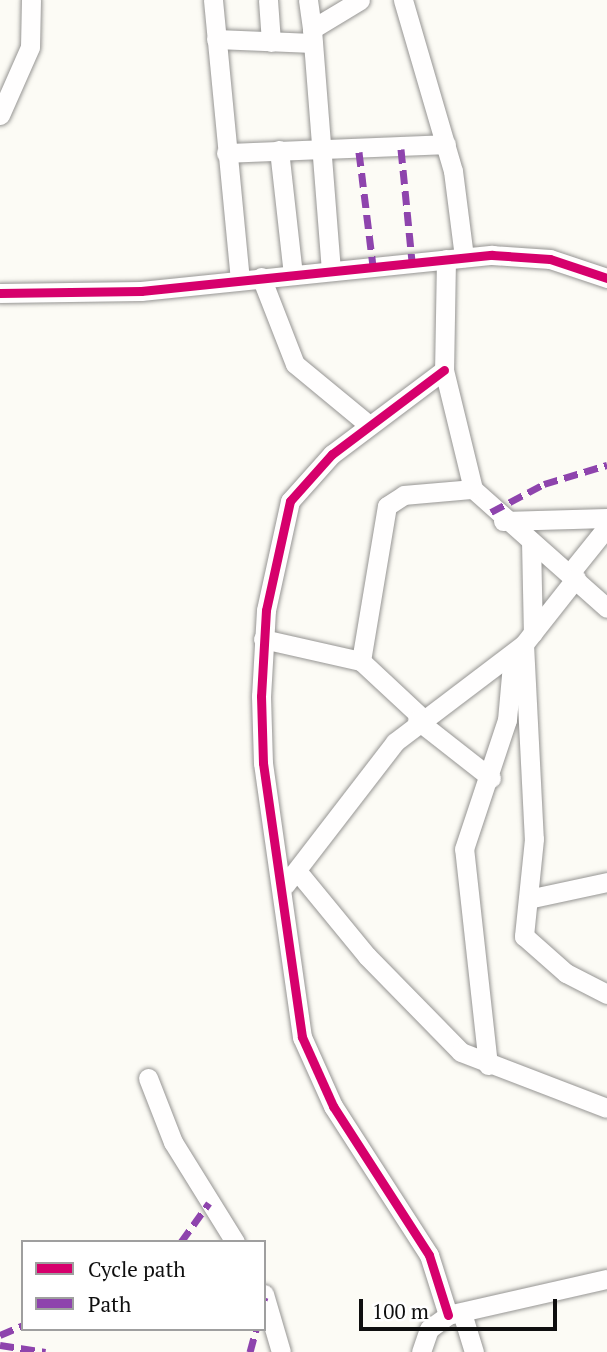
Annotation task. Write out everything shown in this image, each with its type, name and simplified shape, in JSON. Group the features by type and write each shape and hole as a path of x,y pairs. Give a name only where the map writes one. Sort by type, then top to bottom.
{"street":[{"path":"0,115 30,47 31,0"},
{"path":"213,0 240,279"},
{"path":"268,0 271,42"},
{"path":"308,0 331,271"},
{"path":"216,39 271,42 312,36 360,0"},
{"path":"403,0 446,144 455,258 444,370 474,489 503,521 531,541 607,608"},
{"path":"226,153 319,146 359,152 446,144"},
{"path":"279,150 293,274"},
{"path":"0,293 141,291 455,258 522,255 607,278"},
{"path":"261,277 295,364 369,425"},
{"path":"444,370 317,467 290,501 262,639 263,763 292,878 305,1046 347,1129 425,1247 474,1352"},
{"path":"360,661 387,506 409,494 474,489"},
{"path":"503,521 607,518"},
{"path":"292,878 355,787 419,719 523,643 576,579 607,527"},
{"path":"488,1065 464,869 468,831 491,778 507,720 523,643 531,541"},
{"path":"576,579 607,588"},
{"path":"262,639 360,661 419,719 491,778"},
{"path":"523,643 534,817 525,939 607,994"},
{"path":"292,878 424,1017 461,1052 488,1065 607,1108"},
{"path":"528,899 607,882"},
{"path":"148,1077 173,1142 234,1240"},
{"path":"421,1352 429,1329 455,1314 607,1279"},
{"path":"266,1301 281,1352"}],"marked path":[{"path":"401,149 412,262"},
{"path":"359,152 373,266"},
{"path":"491,512 544,484 607,465"},
{"path":"182,1240 209,1203"},
{"path":"0,1335 21,1326"},
{"path":"250,1352 255,1331"},
{"path":"0,1345 45,1352"}],"cycle path":[{"path":"0,293 141,291 492,255 550,259 607,278"},
{"path":"444,370 332,454 290,501 266,610 261,696 263,763 302,1037 333,1106 429,1255 448,1315"}]}
